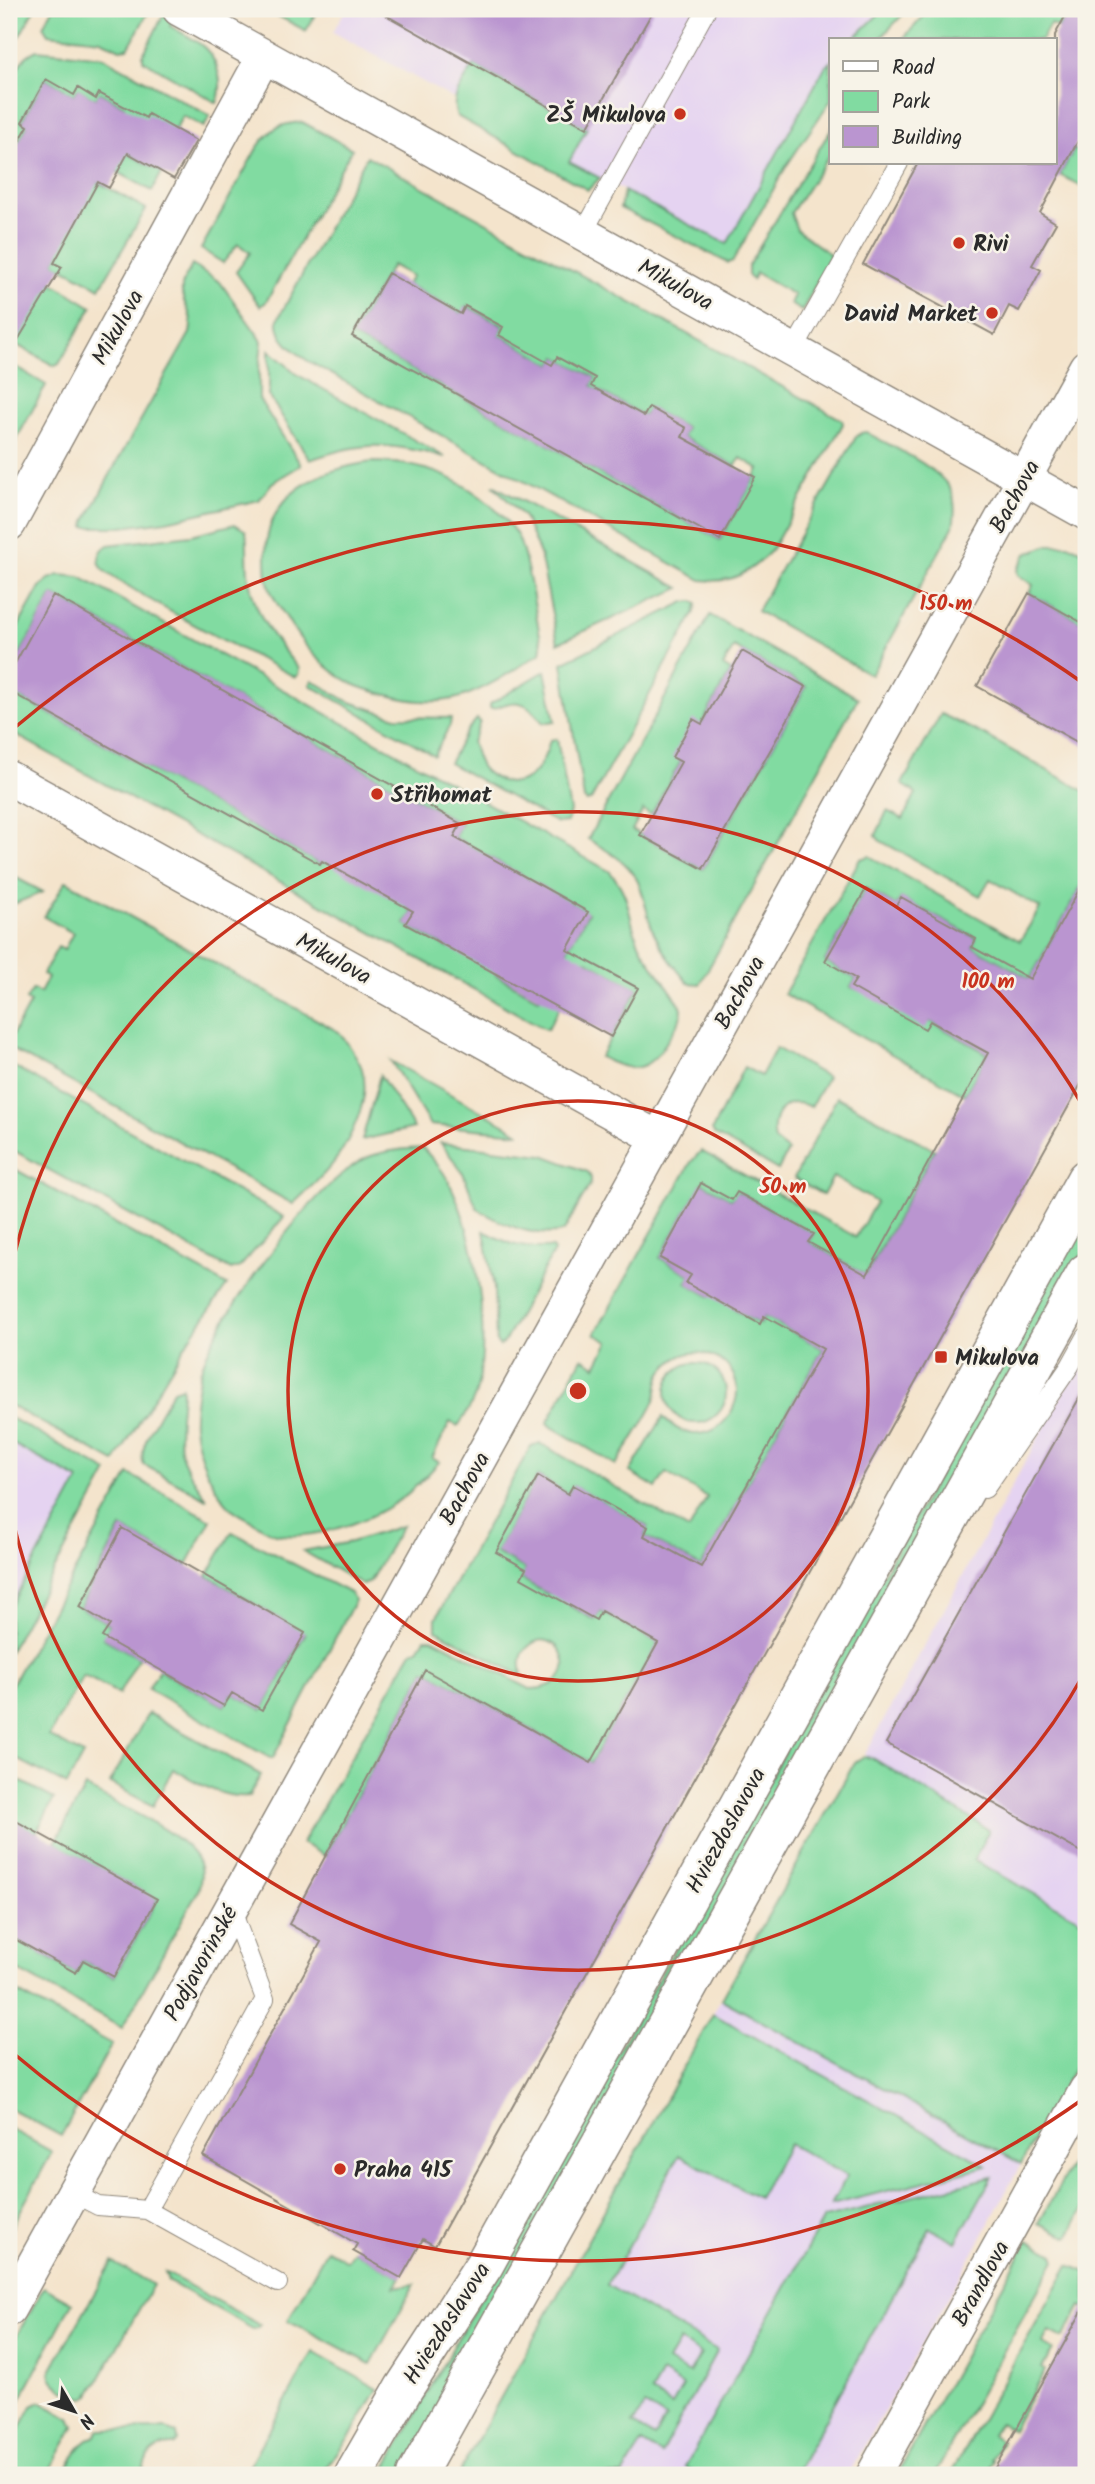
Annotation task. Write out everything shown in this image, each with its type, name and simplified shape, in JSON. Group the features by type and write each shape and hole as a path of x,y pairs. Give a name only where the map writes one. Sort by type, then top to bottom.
{"street":[{"name":"Mikulova","path":"179,9 1086,513"},
{"name":"Mikulova","path":"9,524 264,56"},
{"name":"Bachova","path":"392,1617 1086,366"},
{"name":"Mikulova","path":"9,778 658,1138"},
{"name":"Hviezdoslavova","path":"354,2475 404,2388 484,2265 1086,1179"},
{"name":"Hviezdoslavova","path":"416,2475 1086,1273"},
{"name":"Podjavorinské","path":"9,2309 392,1617"},
{"name":"Brandlova","path":"873,2475 1086,2090"}],"lane":[{"path":"583,233 707,9"},
{"path":"794,349 899,164"},
{"path":"885,1633 1070,1366 1086,1337"},
{"path":"147,2210 265,1999 231,1908"},
{"path":"73,2193 98,2206 147,2210 278,2283"}],"shaded area":[{"name":"ZŠ Mikulova","path":"346,9 884,9 854,38 829,38 829,63 727,244 569,162 587,128 475,65 454,99 333,32"},
{"path":"1086,1351 1086,1923 974,1860 989,1829 874,1759 864,1756"},
{"path":"9,1442 79,1480 9,1609"},
{"path":"721,1999 1021,2164 973,2253 848,2475 458,2475"}],"green space":[{"path":"9,9 35,9 9,54"},
{"path":"53,9 150,9 128,48 120,49 101,40 48,34 43,26"},
{"path":"265,9 318,9 306,31"},
{"path":"884,9 908,9 881,38 854,38"},
{"path":"930,9 1069,9 1059,28 1050,24 1042,38 904,38"},
{"path":"164,14 173,19 170,26 201,44 212,57 220,82 217,103 143,60"},
{"path":"37,50 103,57 210,116 204,127 183,116 175,129 127,153 162,172 152,191 101,163 124,106 100,93 96,99 78,89 74,95 46,79 22,122 28,126 9,159 8,114 12,83 25,58"},
{"path":"829,63 829,103 787,165 733,261 728,263 620,208 624,191 727,244"},
{"path":"474,65 587,128 569,162 600,178 588,190 457,116 456,96"},
{"path":"302,122 352,149 270,295 260,306 236,272 250,253 238,244 223,263 201,249 257,148 280,126"},
{"path":"829,132 829,156 791,213 797,230 831,255 802,311 790,304 794,295 756,273 752,280 748,275 748,266"},
{"path":"1074,149 1086,154 1086,189 1060,175"},
{"path":"367,156 842,420 843,424 771,551 739,575 722,580 701,580 308,361 283,338 278,319","holes":["392,265 412,276 407,284 461,314 466,306 503,326 499,335 552,365 557,357 595,378 591,386 644,416 649,408 686,428 682,437 735,466 741,458 759,469 720,540 352,336"]},
{"path":"92,179 146,209 100,288 54,263"},
{"path":"192,265 220,282 262,341 259,399 301,465 272,483 259,500 166,521 122,527 85,527 112,471 190,333 191,319 183,299 182,287"},
{"path":"45,278 92,307 59,364 55,366 15,344"},
{"path":"269,350 298,375 445,457 377,446 346,449 310,460 269,396"},
{"path":"9,363 46,385 9,453"},
{"path":"866,432 914,458 938,475 952,493 955,510 953,527 871,675 757,611 856,437"},
{"path":"372,462 409,465 443,475 474,492 502,516 517,535 524,555 542,646 541,653 482,688 461,697 443,701 415,701 353,684 332,671 307,647 280,609 270,589 266,563 269,531 276,514 300,487 334,471"},
{"path":"493,485 680,588 558,643 540,554 524,517"},
{"path":"235,524 246,531 248,574 256,605 275,638 299,669 295,677 173,613 113,577 100,565 100,555 108,545 191,535"},
{"path":"1048,545 1068,545 1086,552 1086,625 1029,593 1033,585 1018,575 1017,571 1026,554"},
{"path":"59,575 80,577 609,871 622,890 641,947 682,1008 678,1024 655,1058 640,1067 631,1068 600,1057 638,989 586,960 547,1030 9,731 9,691 320,864 327,852 413,911 405,924 448,948 452,943 499,968 496,975 539,999 588,913 454,837 461,824 53,595 9,674 9,643 40,587"},
{"path":"693,601 697,604 695,612 591,800 587,802 584,799 562,663 685,602"},
{"path":"710,615 858,698 700,984 688,983 661,946 634,874 619,859 588,839","holes":["734,647 806,687 703,869 632,830 643,810 651,815 731,671 723,666"]},
{"path":"545,671 555,721 543,723 532,710 518,703 490,708 490,704"},
{"path":"312,680 347,701 396,717 451,718 450,725 434,755 310,685"},
{"path":"941,714 1086,792 1086,877 1030,979 972,947 976,938 901,898 896,906 866,889 825,961 856,979 851,987 930,1021 988,1054 965,1095 784,994 860,859 869,856 1020,941 1040,908 990,879 980,896 879,840 876,835 887,811 903,819 916,793 902,784"},
{"path":"477,719 480,722 472,742 477,759 486,772 501,781 511,783 527,779 544,758 550,740 557,739 570,811 567,822 557,823 449,763 467,730"},
{"path":"9,874 43,892 9,906"},
{"path":"66,881 339,1032 352,1050 364,1075 365,1087 358,1117 339,1156 293,1204 9,1048 9,1041 30,1003 26,1000 33,989 40,993 48,978 43,974 58,947 64,950 73,933 44,917"},
{"path":"776,1048 827,1077 811,1107 793,1103 786,1105 777,1116 775,1141 788,1151 778,1170 714,1134 712,1130 744,1067 761,1076"},
{"path":"391,1061 520,1133 430,1125"},
{"path":"9,1064 284,1217 240,1267 231,1270 9,1148"},
{"path":"380,1075 414,1128 362,1140"},
{"path":"837,1097 935,1150 866,1275 808,1242 813,1234 738,1192 732,1200 702,1183 660,1258 691,1275 686,1283 711,1297 716,1289 735,1310 760,1324 764,1316 823,1349 701,1567 644,1536 648,1527 573,1486 568,1494 538,1476 496,1553 526,1569 522,1579 546,1593 575,1596 570,1606 595,1620 601,1611 659,1643 591,1763 425,1670 325,1856 302,1843 412,1651 418,1649 425,1638 432,1638 530,1689 548,1686 559,1678 564,1668 563,1658 558,1648 550,1642 540,1641 523,1652 522,1676 436,1630 436,1618 531,1446 545,1446 689,1530 707,1497 666,1473 656,1488 630,1472 663,1417 683,1431 702,1434 718,1427 730,1414 736,1397 735,1380 726,1365 706,1354 694,1353 683,1355 668,1365 661,1373 651,1409 616,1465 552,1427 548,1423 549,1420 582,1358 596,1366 609,1342 595,1334 691,1162 701,1151 856,1237 876,1202 833,1177 823,1195 794,1178"},
{"path":"441,1143 543,1155 588,1172 591,1183 564,1231 542,1233 519,1229 477,1208 463,1173"},
{"path":"423,1148 441,1168 449,1182 459,1204 474,1257 482,1315 481,1369 476,1393 458,1426 450,1422 432,1458 439,1462 399,1501 380,1512 336,1529 290,1536 273,1533 230,1507 217,1490 198,1447 194,1420 196,1393 209,1349 242,1293 319,1195 346,1171 371,1156"},
{"path":"9,1166 227,1285 186,1344 115,1462 9,1405"},
{"path":"1086,1210 1086,1248 403,2475 382,2475"},
{"path":"484,1231 516,1245 552,1248 554,1251 500,1346 496,1342 494,1288"},
{"path":"696,1363 713,1368 721,1376 726,1393 721,1410 713,1418 696,1423 679,1418 671,1410 666,1393 671,1376 679,1368"},
{"path":"182,1387 180,1449 188,1469 207,1499 144,1465 142,1458 147,1438 158,1416 173,1390"},
{"path":"9,1417 108,1472 9,1652 9,1609 79,1480 9,1442"},
{"path":"129,1474 211,1520 187,1565 121,1528 80,1607 110,1625 103,1638 139,1658 119,1694 83,1675 49,1736 83,1755 67,1785 9,1755 9,1689"},
{"path":"402,1526 370,1581 363,1585 303,1551 351,1542"},
{"path":"232,1532 350,1593 355,1600 273,1758 148,1689 159,1670 224,1706 232,1693 262,1710 305,1634 207,1576"},
{"path":"148,1713 261,1775 249,1796 219,1792 173,1769 153,1806 110,1783"},
{"path":"864,1756 874,1759 989,1830 974,1860 1086,1923 1086,2046 1021,2164 721,1999 855,1762"},
{"path":"9,1775 54,1799 36,1833 9,1817"},
{"path":"85,1787 146,1819 177,1839 197,1859 201,1871 198,1891 122,2028 9,1966 9,1936 76,1973 83,1960 114,1977 157,1900 55,1843"},
{"path":"9,1988 112,2044 61,2136 9,2108"},
{"path":"713,2014 987,2166 831,2205 847,2176 789,2144 758,2198 679,2155 607,2285 717,2350 661,2454 642,2443 623,2475 458,2475","holes":["680,2341 701,2354 689,2373 668,2361","662,2373 683,2386 672,2405 651,2392","645,2405 666,2418 654,2437 633,2424"]},
{"path":"9,2128 52,2152 9,2232"},
{"path":"1086,2137 1086,2204 1068,2237 1039,2223"},
{"path":"992,2177 956,2242 930,2228 795,2475 700,2475 685,2467 824,2218"},
{"path":"1028,2240 1054,2254 1055,2260 934,2475 897,2475"},
{"path":"327,2249 347,2261 353,2251 401,2277 395,2287 415,2284 371,2364 288,2320"},
{"path":"112,2262 153,2285 90,2395 85,2398 58,2385 50,2372"},
{"path":"1069,2265 1086,2272 1086,2308 1081,2306 1063,2338 1050,2331 1043,2344 1053,2350 1042,2368 1045,2370 1012,2430 1000,2423 992,2435 1002,2441 986,2475 950,2475"},
{"path":"165,2272 260,2325 253,2329 168,2281"},
{"path":"44,2287 72,2303 9,2420 9,2349"},
{"path":"313,2352 378,2389 353,2432 320,2475 244,2475"},
{"path":"40,2402 70,2418 74,2427 47,2475 9,2475 9,2449 32,2406"},
{"path":"166,2429 177,2433 178,2441 151,2453 145,2463 143,2475 63,2475 80,2447 96,2436 98,2430"}],"building":[{"path":"375,9 654,9 587,128"},
{"name":"Rivi","path":"1069,9 1086,9 1086,126 1040,213 1056,223 1032,265 1041,270 1019,311 1009,306 994,335 863,264 917,164 1056,164 1055,35"},
{"path":"46,79 74,95 78,88 96,99 99,93 146,118 148,114 196,141 174,179 128,153 109,188 98,182 54,263 62,267 9,355 9,159 28,126 22,122"},
{"path":"388,273 461,314 465,306 503,327 499,335 552,365 557,357 595,378 591,386 644,416 649,407 686,428 682,437 755,477 720,540 352,336"},
{"path":"1029,593 1086,625 1086,747 977,686"},
{"path":"53,595 461,824 454,837 588,912 567,950 638,988 611,1037 405,924 413,911 322,861 320,864 9,691 9,674"},
{"path":"742,651 806,687 703,869 640,835 681,762 672,757 693,719 702,724"},
{"path":"1086,877 1086,1075 435,2246 423,2239 401,2278 353,2251 357,2244 203,2156 321,1942 289,1924 425,1670 591,1763 658,1643 601,1611 596,1620 521,1578 526,1569 496,1552 538,1476 568,1494 573,1485 648,1527 644,1536 701,1567 823,1349 764,1316 760,1324 686,1283 691,1275 660,1258 701,1183 732,1200 737,1192 814,1234 808,1242 867,1275 988,1053 930,1021 925,1029 900,1015 851,987 856,979 825,961 866,889 896,906 901,897 976,939 972,947 1030,979"},
{"path":"1086,1386 1086,1855 886,1743"},
{"path":"122,1528 305,1633 262,1710 232,1693 224,1706 102,1637 110,1625 80,1607"},
{"path":"9,1817 157,1899 114,1977 83,1960 76,1973 9,1936"},
{"path":"1086,2304 1086,2475 991,2475"}],"place":[{"name":"ZŠ Mikulova","path":"680,114"},
{"name":"Rivi","path":"959,243"},
{"name":"David Market","path":"992,313"},
{"name":"Střihomat","path":"377,794"},
{"name":"Mikulova","path":"941,1357"},
{"name":"Praha 415","path":"340,2169"}]}
